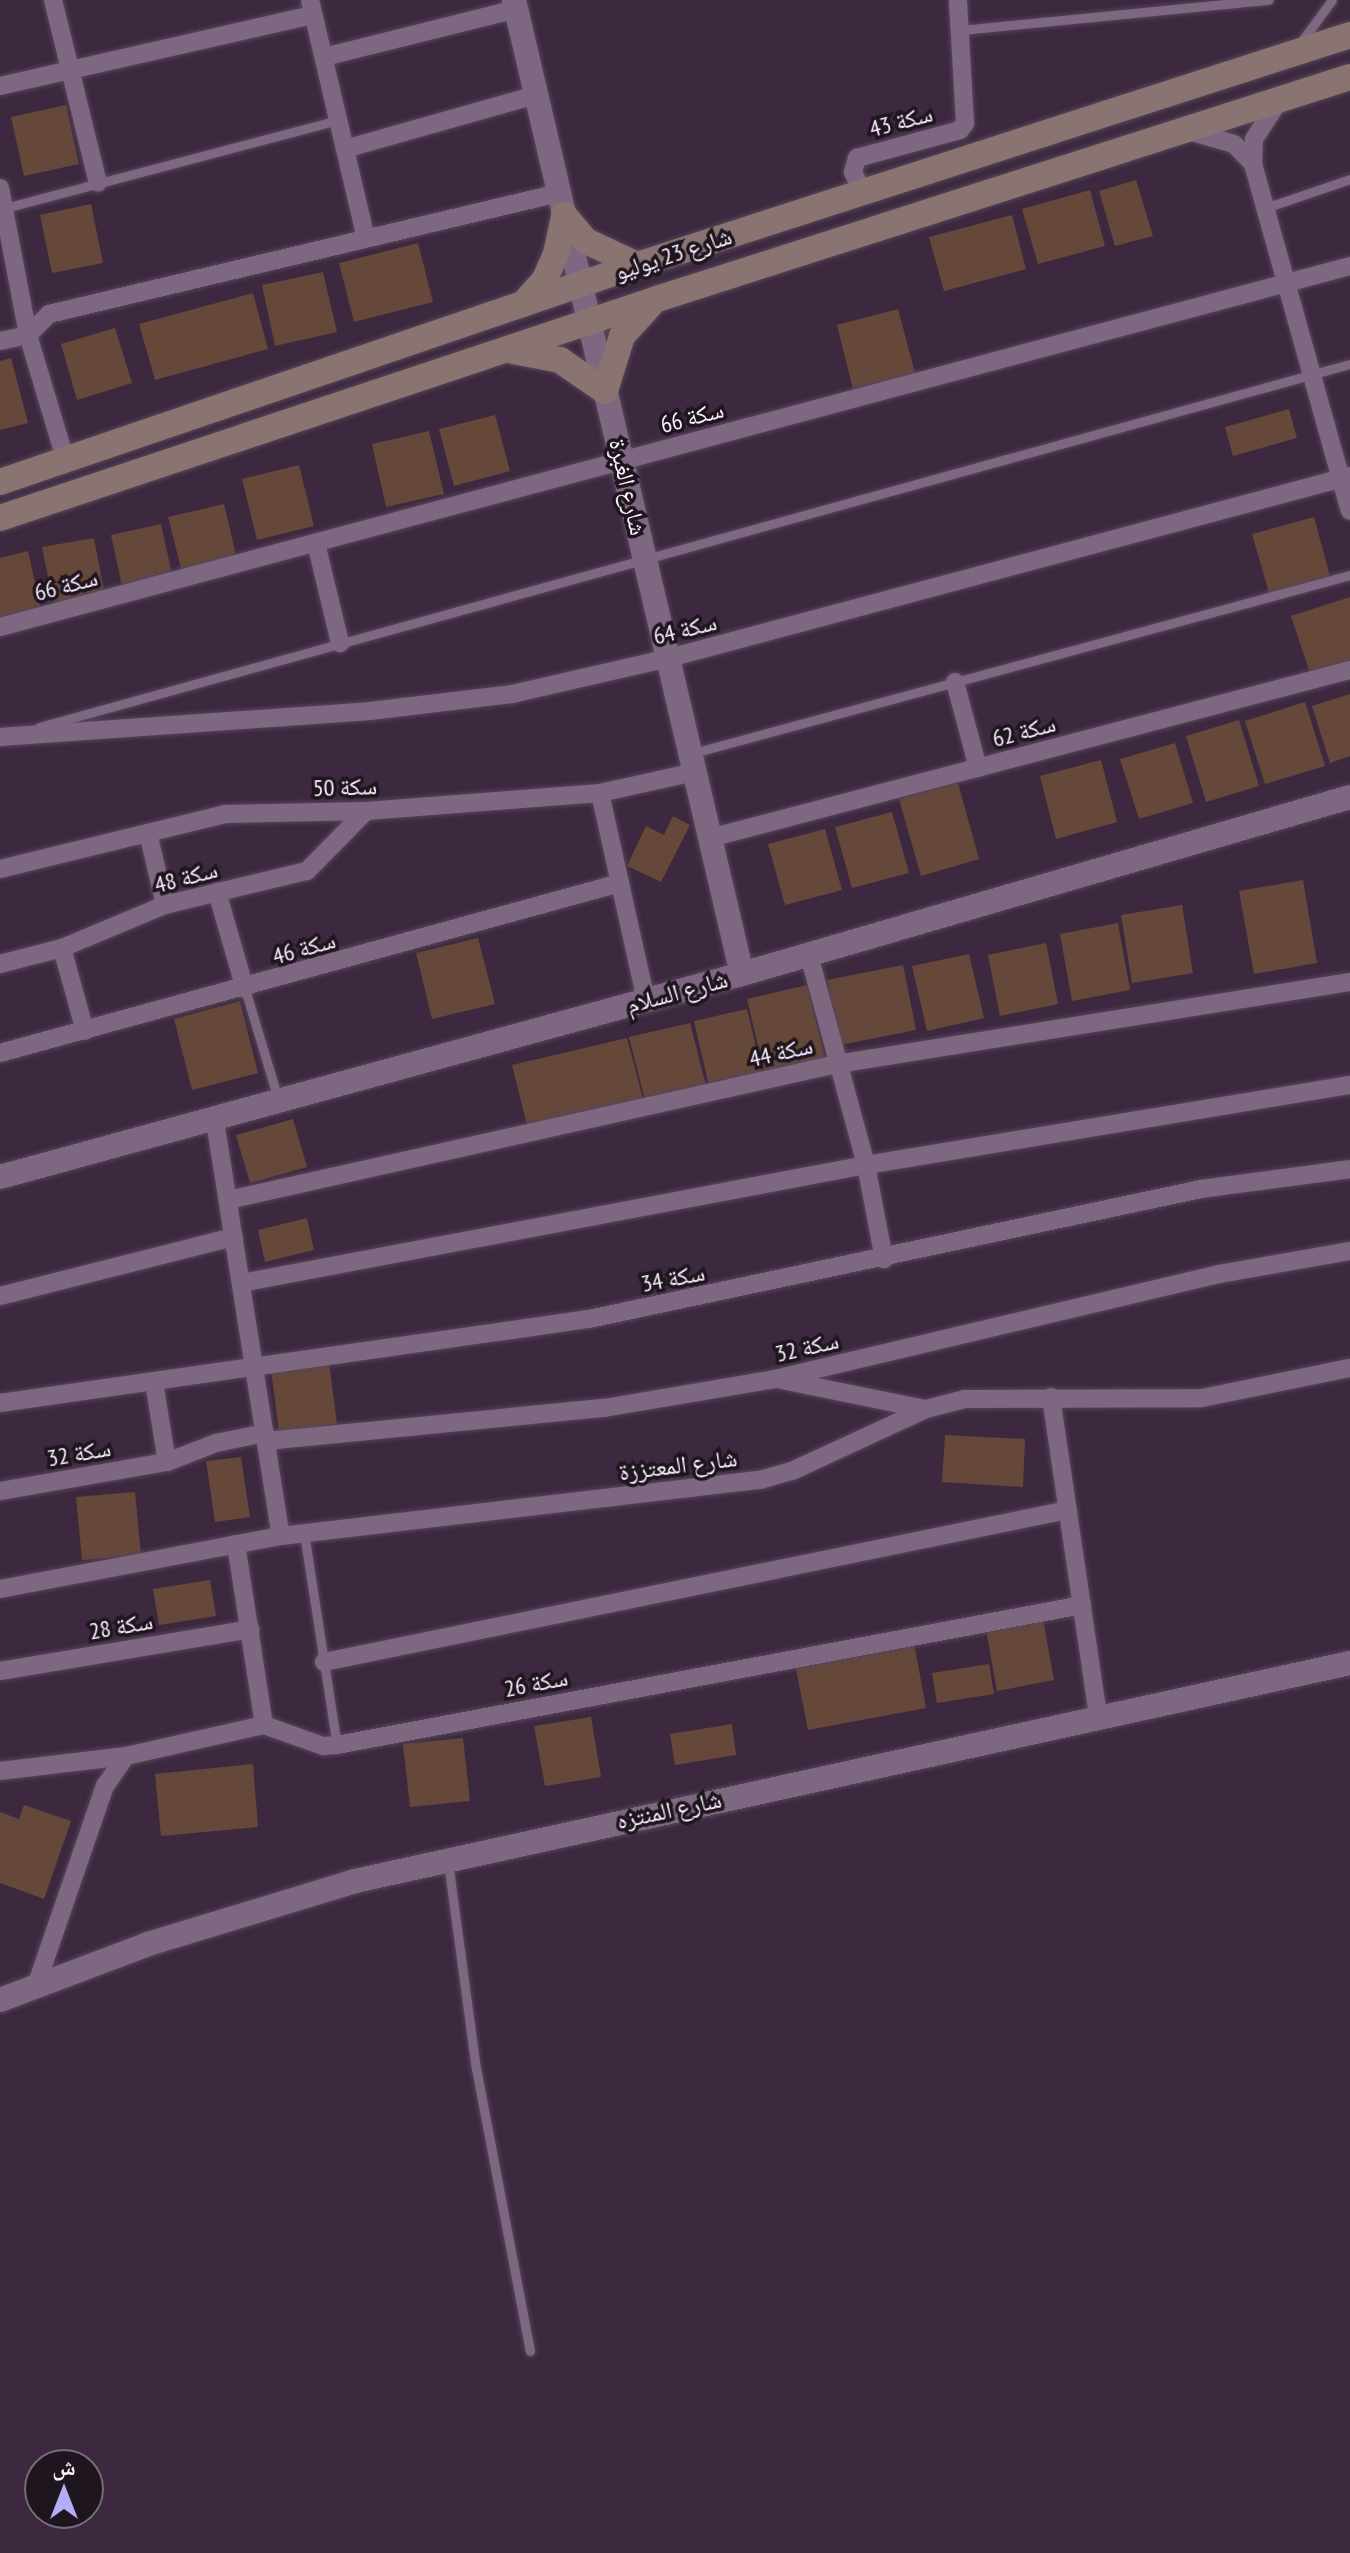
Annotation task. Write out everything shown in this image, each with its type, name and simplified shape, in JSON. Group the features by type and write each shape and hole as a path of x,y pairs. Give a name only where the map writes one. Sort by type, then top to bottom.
{"main road":[{"name":"شارع 23 يوليو","path":"0,482 637,265 1350,35"},
{"name":"شارع 23 يوليو","path":"0,518 657,299 1350,77"},
{"path":"562,204 586,241 637,265"},
{"path":"521,305 550,267 562,204"},
{"path":"505,350 560,360 605,391 622,336 657,299"}],"street":[{"path":"53,0 98,183"},
{"name":"سكة 43","path":"863,192 853,172 857,158 960,130 965,123 958,0"},
{"path":"324,57 467,26 515,4"},
{"name":"شارع الغبرة","path":"515,4 742,974"},
{"path":"0,86 312,7 366,238"},
{"path":"345,149 536,95"},
{"path":"1279,101 1254,139 1253,164 1312,375 1345,478 1350,511"},
{"path":"1189,131 1234,144 1253,164"},
{"path":"0,188 5,208 7,250 28,335 65,458"},
{"path":"0,341 28,335 49,314 366,238 562,204"},
{"name":"سكة 66","path":"0,627 1350,266"},
{"name":"سكة 64","path":"8,735 370,711 512,694 669,658 1345,478"},
{"path":"316,543 340,643"},
{"name":"سكة 62","path":"710,838 1350,670"},
{"path":"955,682 978,768"},
{"name":"سكة 50","path":"0,869 225,814 366,811 600,793 692,763"},
{"path":"600,793 646,1001"},
{"name":"شارع السلام","path":"0,1177 215,1121 742,974 1350,797"},
{"name":"سكة 48","path":"0,964 62,948 165,905 307,871 366,811"},
{"path":"148,833 165,905"},
{"name":"سكة 46","path":"0,1053 245,989 620,883"},
{"path":"217,892 245,989"},
{"path":"62,948 85,1031"},
{"path":"809,955 866,1165 884,1259"},
{"name":"سكة 44","path":"228,1200 837,1064 1350,982"},
{"path":"241,1283 866,1165 1350,1085"},
{"path":"215,1121 281,1536"},
{"name":"سكة 34","path":"0,1403 589,1319 884,1259 1201,1189 1350,1169"},
{"path":"0,1296 234,1237"},
{"name":"سكة 32","path":"0,1491 167,1462 216,1443 604,1408 775,1379 1219,1274 1350,1251"},
{"name":"شارع المعتززة","path":"0,1589 281,1536 760,1480 792,1471 926,1409 999,1395 1202,1398 1350,1368"},
{"path":"775,1379 926,1409"},
{"path":"154,1382 167,1462"},
{"path":"1051,1397 1098,1715"},
{"path":"324,1662 1068,1510"},
{"path":"0,1771 126,1756 264,1725 236,1544"},
{"name":"سكة 26","path":"264,1725 323,1746 337,1745 1082,1605"},
{"name":"سكة 28","path":"0,1671 250,1629"},
{"name":"شارع المنتزه","path":"0,2000 148,1944 355,1881 1098,1715 1350,1663"},
{"path":"36,1986 105,1786 126,1756"}],"lane":[{"path":"961,30 1269,0"},
{"path":"1292,54 1332,0"},
{"path":"5,208 338,120"},
{"path":"1265,208 1350,179"},
{"path":"8,735 1350,364"},
{"path":"692,763 955,682 1350,575"},
{"path":"245,989 279,1103"},
{"path":"304,1533 337,1745"},
{"path":"448,1859 476,2068 530,2351"}],"building":[{"path":"66,105 79,164 24,176 11,117"},
{"path":"1136,180 1153,236 1115,246 1099,191"},
{"path":"1090,190 1105,246 1038,264 1022,209"},
{"path":"91,204 103,263 52,273 40,215"},
{"path":"1012,215 1026,269 944,291 929,237"},
{"path":"418,243 433,302 354,322 339,263"},
{"path":"323,272 337,332 275,346 262,285"},
{"path":"253,293 268,349 155,380 139,324"},
{"path":"898,309 915,373 853,389 837,325"},
{"path":"115,328 132,383 77,400 61,344"},
{"path":"11,358 28,423 0,430 0,361"},
{"path":"1289,409 1297,438 1233,456 1225,427"},
{"path":"495,415 510,471 454,486 439,429"},
{"path":"429,431 444,494 386,507 372,444"},
{"path":"299,465 314,526 257,540 242,479"},
{"path":"224,504 237,559 182,572 168,517"},
{"path":"1314,517 1330,576 1269,593 1252,534"},
{"path":"161,524 172,574 122,586 111,535"},
{"path":"94,538 105,596 54,607 42,547"},
{"path":"28,551 42,614 0,622 0,558"},
{"path":"1350,597 1350,663 1311,676 1291,616"},
{"path":"1350,694 1350,756 1330,763 1312,706"},
{"path":"1305,702 1325,766 1265,784 1245,721"},
{"path":"1239,720 1259,786 1206,802 1186,736"},
{"path":"1175,743 1193,803 1139,819 1120,759"},
{"path":"1101,760 1117,822 1056,839 1040,776"},
{"path":"958,783 979,859 921,876 899,799"},
{"path":"892,812 909,873 852,888 835,827"},
{"path":"673,816 690,825 661,882 627,866 646,826 664,835"},
{"path":"825,829 842,890 785,905 768,844"},
{"path":"1303,880 1317,963 1254,974 1239,891"},
{"path":"1182,905 1193,973 1132,983 1121,915"},
{"path":"1118,923 1130,990 1072,1001 1060,934"},
{"path":"478,938 495,1004 432,1019 416,953"},
{"path":"1046,943 1058,1004 1000,1016 988,955"},
{"path":"969,954 984,1018 927,1031 912,966"},
{"path":"903,965 916,1030 840,1045 827,980"},
{"path":"807,985 825,1058 764,1072 747,999"},
{"path":"240,1001 258,1073 192,1090 174,1019"},
{"path":"747,1009 763,1077 710,1090 694,1021"},
{"path":"690,1023 707,1090 646,1104 629,1037"},
{"path":"627,1038 643,1099 527,1125 512,1065"},
{"path":"293,1119 307,1167 250,1183 236,1135"},
{"path":"307,1218 314,1250 265,1262 258,1230"},
{"path":"329,1362 337,1424 279,1432 271,1369"},
{"path":"945,1435 1025,1439 1023,1487 942,1482"},
{"path":"241,1457 250,1517 215,1522 206,1461"},
{"path":"135,1492 141,1555 82,1560 76,1497"},
{"path":"210,1580 216,1616 159,1625 153,1589"},
{"path":"1043,1619 1054,1680 997,1691 986,1629"},
{"path":"914,1643 926,1708 808,1730 795,1664"},
{"path":"989,1664 994,1694 937,1703 932,1673"},
{"path":"591,1717 601,1777 545,1786 534,1726"},
{"path":"732,1724 736,1755 675,1765 670,1734"},
{"path":"463,1738 470,1801 410,1807 403,1744"},
{"path":"253,1764 258,1827 161,1836 155,1774"},
{"path":"24,1805 71,1821 44,1899 0,1883 0,1812 19,1819"}]}
